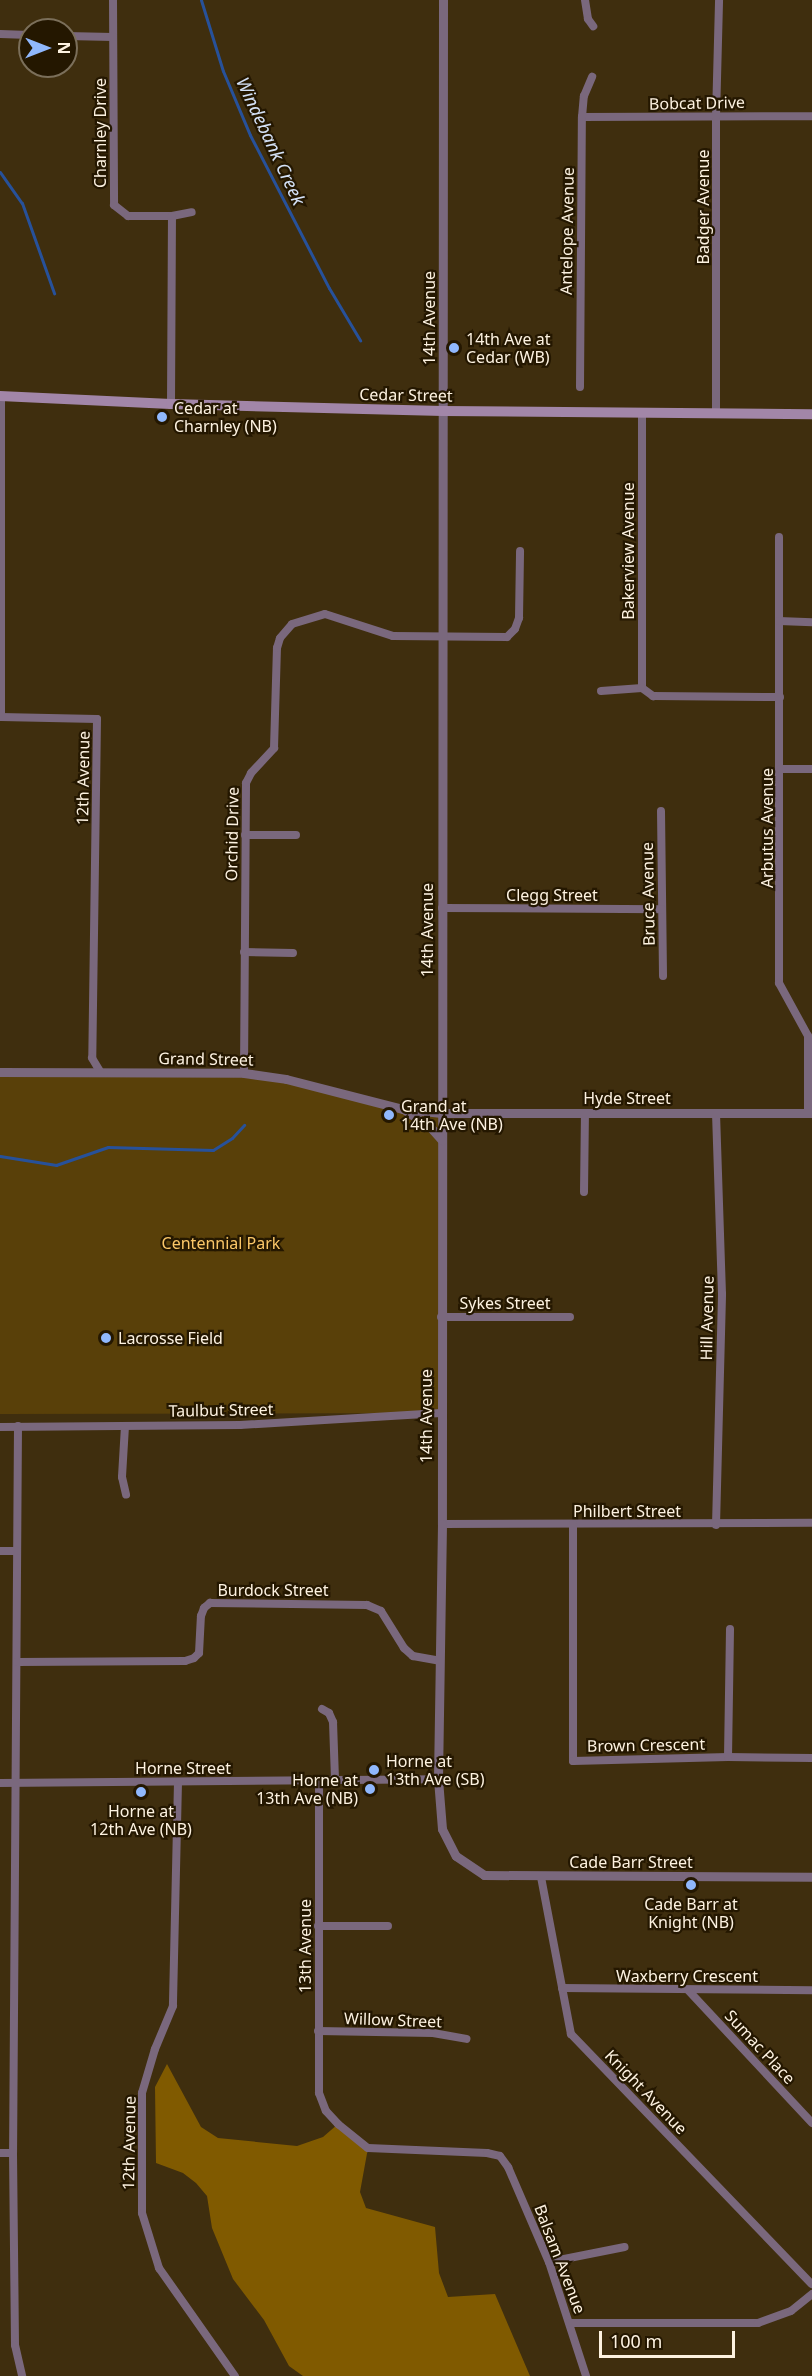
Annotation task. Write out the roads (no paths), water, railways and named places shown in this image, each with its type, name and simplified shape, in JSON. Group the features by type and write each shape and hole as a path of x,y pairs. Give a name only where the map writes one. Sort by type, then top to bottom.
{"main road":[{"name":"Cedar Street","path":"1,396 171,404 443,411 812,414"}],"street":[{"name":"Charnley Drive","path":"113,0 114,205 128,216 172,216 192,212"},
{"name":"14th Avenue","path":"443,0 442,1524 438,1779 442,1829 456,1856"},
{"path":"585,0 585,9 593,26"},
{"name":"Badger Avenue","path":"716,414 716,117 719,0"},
{"path":"0,34 18,35"},
{"path":"78,36 113,37"},
{"name":"Antelope Avenue","path":"580,387 582,117 584,96 592,77"},
{"name":"Bobcat Drive","path":"582,117 812,116"},
{"path":"171,404 172,216"},
{"name":"12th Avenue","path":"1,396 1,717 97,719 92,1058 101,1073"},
{"name":"Bakerview Avenue","path":"642,413 642,688"},
{"name":"Arbutus Avenue","path":"779,537 781,769 779,983 808,1036 810,1113"},
{"name":"Orchid Drive","path":"244,1073 247,777 271,752 275,744 277,648 287,628 304,619 331,615 386,634 507,637 512,633 519,618 520,551"},
{"path":"779,621 812,622"},
{"path":"601,691 642,688 653,696 780,697"},
{"path":"781,769 812,769"},
{"name":"Bruce Avenue","path":"661,811 663,976"},
{"path":"245,835 296,835"},
{"name":"Clegg Street","path":"442,908 662,909"},
{"path":"244,952 293,953"},
{"name":"Grand Street","path":"0,1072 244,1073 286,1079 403,1109 442,1113"},
{"path":"403,1109 432,1129 442,1140"},
{"name":"Hyde Street","path":"442,1113 810,1113"},
{"path":"584,1192 585,1113"},
{"name":"Hill Avenue","path":"716,1113 722,1294 716,1525"},
{"name":"Sykes Street","path":"441,1317 570,1317"},
{"name":"Taulbut Street","path":"0,1426 240,1425 441,1413"},
{"path":"18,1426 13,2153 15,2345 22,2376"},
{"path":"125,1426 122,1478 126,1495"},
{"name":"Philbert Street","path":"442,1524 812,1523"},
{"name":"Brown Crescent","path":"573,1524 573,1761 728,1757 812,1758"},
{"path":"0,1551 17,1551"},
{"name":"Burdock Street","path":"17,1662 186,1661 199,1653 201,1616 204,1608 210,1603 367,1605 381,1611 404,1648 413,1656 440,1661"},
{"path":"728,1757 730,1629"},
{"path":"322,1709 329,1713 333,1722 335,1780"},
{"name":"Horne Street","path":"0,1783 438,1779"},
{"name":"13th Avenue","path":"319,1780 319,2094 326,2111 338,2124 368,2148 487,2153 500,2156"},
{"name":"12th Avenue","path":"178,1782 173,2006 155,2049 142,2094 142,2213 159,2268 235,2376"},
{"name":"Cade Barr Street","path":"456,1856 484,1875 812,1877"},
{"name":"Knight Avenue","path":"541,1877 571,2034 812,2284"},
{"path":"318,1926 388,1926"},
{"name":"Waxberry Crescent","path":"562,1988 812,1990"},
{"name":"Sumac Place","path":"688,1990 812,2123"},
{"name":"Willow Street","path":"318,2031 433,2033 466,2039"},
{"path":"0,2153 13,2153"},
{"name":"Balsam Avenue","path":"500,2156 508,2167 549,2262 586,2376"},
{"path":"549,2262 625,2247"},
{"path":"570,2323 758,2324 791,2311 812,2294"}],"waterway":[{"name":"Windebank Creek","path":"201,0 223,71 250,135 329,288 360,340"},
{"path":"0,172 22,203 54,293"},
{"path":"0,1156 56,1165 108,1147 213,1150 232,1138 244,1125"}],"place":[{"name":"14th Ave at Cedar (WB)","path":"454,348"},
{"name":"Cedar at Charnley (NB)","path":"162,417"},
{"name":"Grand at 14th Ave (NB)","path":"389,1115"},
{"name":"Lacrosse Field","path":"106,1338"},
{"name":"Horne at 13th Ave (SB)","path":"374,1770"},
{"name":"Horne at 13th Ave (NB)","path":"370,1789"},
{"name":"Horne at 12th Ave (NB)","path":"141,1792"},
{"name":"Cade Barr at Knight (NB)","path":"691,1885"}],"park label":[{"name":"Centennial Park","path":"221,1243"}]}
